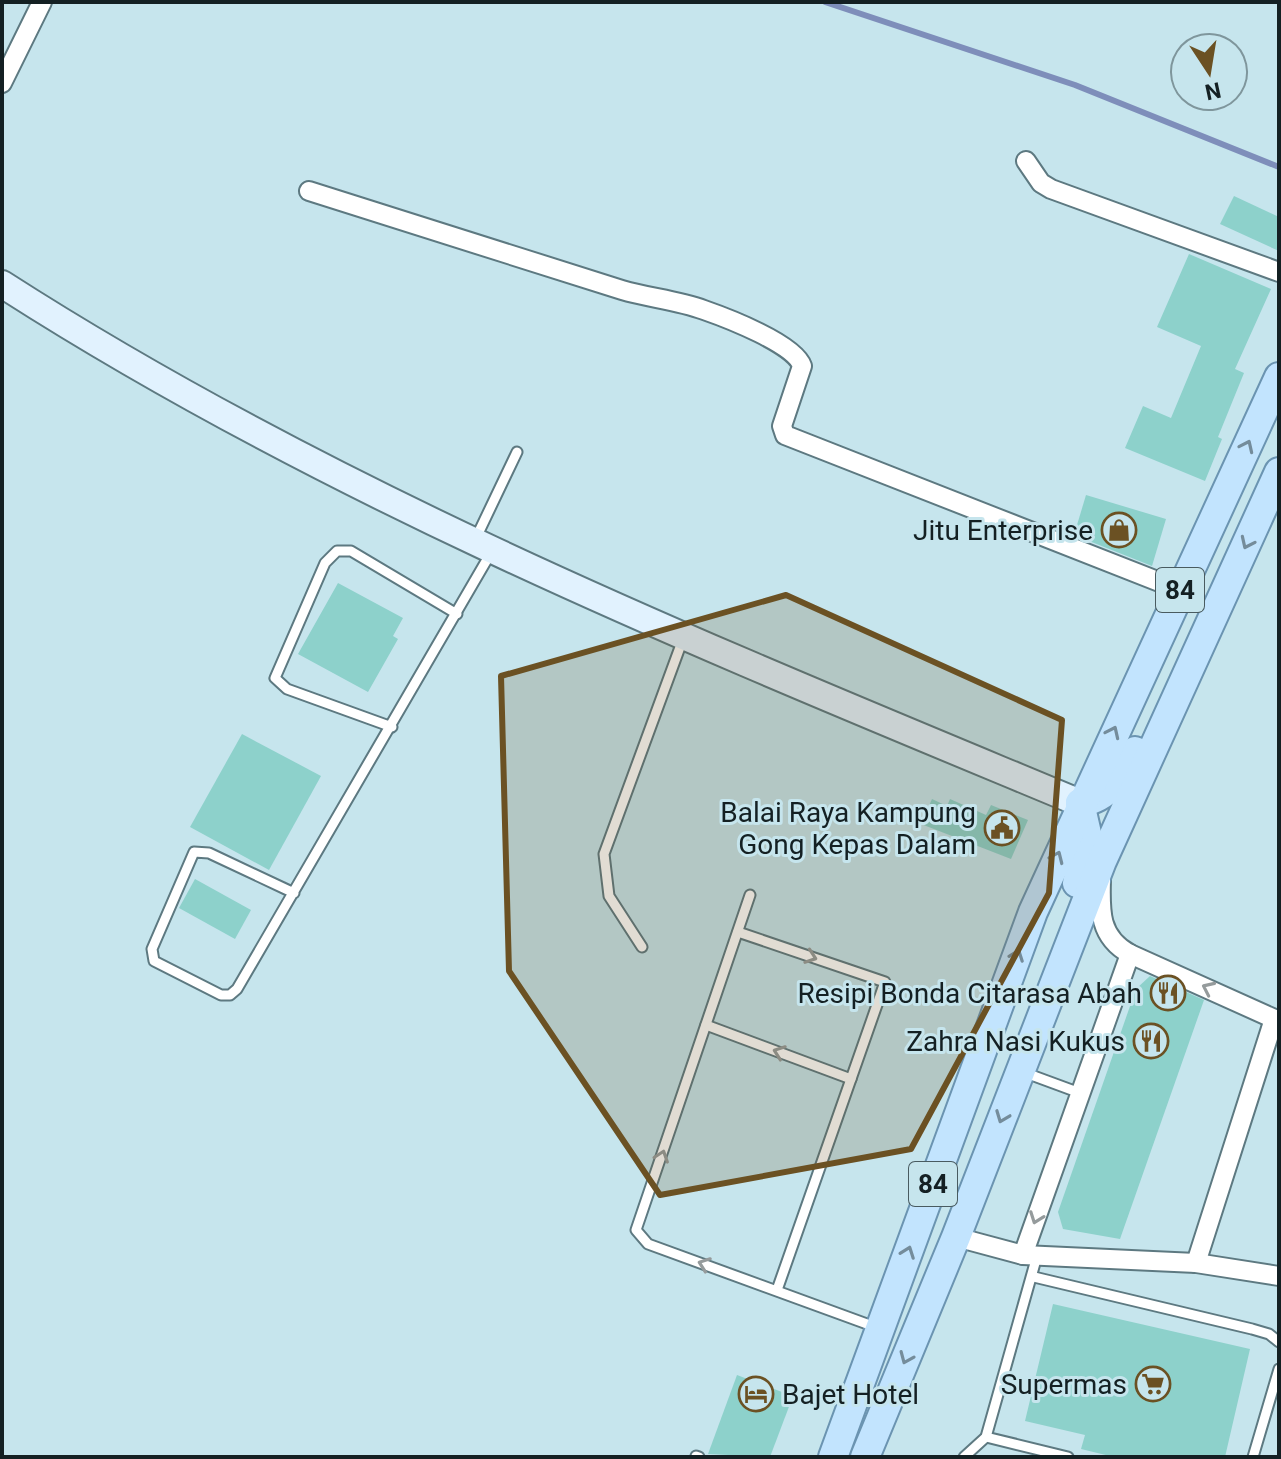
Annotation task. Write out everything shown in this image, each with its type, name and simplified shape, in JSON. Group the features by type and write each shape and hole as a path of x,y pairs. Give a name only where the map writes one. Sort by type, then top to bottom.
{"main road":[{"path":"2,284 226,414 484,545 684,636 1080,803 1105,793 1117,782 1174,673 1206,632"},
{"name":"84","path":"833,1457 1033,912 1080,803 1279,377"},
{"name":"84","path":"865,1457 956,1237 1102,861 1279,472"},
{"path":"1042,1010 1042,973 1081,872 1088,838 1080,803"}],"street":[{"path":"2,83 42,2"},
{"path":"1026,161 1041,183 1051,189 1279,272"},
{"path":"309,191 633,293 704,310 786,347 794,352 802,366 783,432 1180,590"},
{"path":"1102,861 1100,915 1110,938 1130,954 1276,1020 1196,1263"},
{"path":"1030,1256 1080,1093 1130,954"},
{"path":"956,1237 987,1249 1030,1256 1196,1263 1279,1276"}],"lane":[{"path":"294,893 209,853 194,852 152,949 154,961 221,995 230,995 294,893 457,614 517,452"},
{"path":"392,727 287,689 275,678 325,563 337,551 351,551 457,614"},
{"path":"642,947 609,896 604,854 684,636"},
{"path":"750,895 636,1230 648,1244 880,1328"},
{"path":"738,932 885,982 777,1290"},
{"path":"706,1025 851,1079"},
{"path":"1019,1071 1080,1093"},
{"path":"964,1457 986,1437 1034,1277 1030,1256"},
{"path":"1034,1277 1252,1329 1269,1334 1279,1342"},
{"path":"1253,1457 1279,1369"},
{"path":"986,1437 1068,1457"}],"highlighted area":[{"path":"786,595 1062,720 1049,893 911,1149 660,1195 509,971 501,676"}],"building":[{"path":"1234,196 1279,217 1279,251 1220,224"},
{"path":"1189,254 1271,289 1235,369 1244,373 1218,437 1222,439 1205,481 1125,448 1143,406 1171,418 1201,346 1157,327"},
{"name":"Jitu Enterprise","path":"1086,495 1166,519 1152,566 1074,535"},
{"path":"338,583 403,618 393,636 398,639 368,692 298,654"},
{"path":"242,734 321,776 269,870 190,827"},
{"path":"932,799 947,806 950,799 986,815 991,805 1028,820 1011,859 921,824"},
{"path":"195,879 251,910 235,939 179,908"},
{"path":"1150,976 1204,1000 1120,1239 1063,1229 1058,1212 1136,989"},
{"path":"1053,1304 1250,1349 1225,1457 1114,1457 1081,1449 1085,1435 1025,1421"},
{"path":"737,1375 782,1392 790,1404 770,1457 708,1454"}],"waterway":[{"path":"825,2 1075,85 1279,167"}],"place":[{"name":"Jitu Enterprise","path":"1119,530"},
{"name":"Balai Raya Kampung Gong Kepas Dalam","path":"1002,828"},
{"name":"Resipi Bonda Citarasa Abah","path":"1168,993"},
{"name":"Zahra Nasi Kukus","path":"1151,1041"},
{"name":"Supermas","path":"1153,1384"},
{"name":"Bajet Hotel","path":"756,1394"}]}
